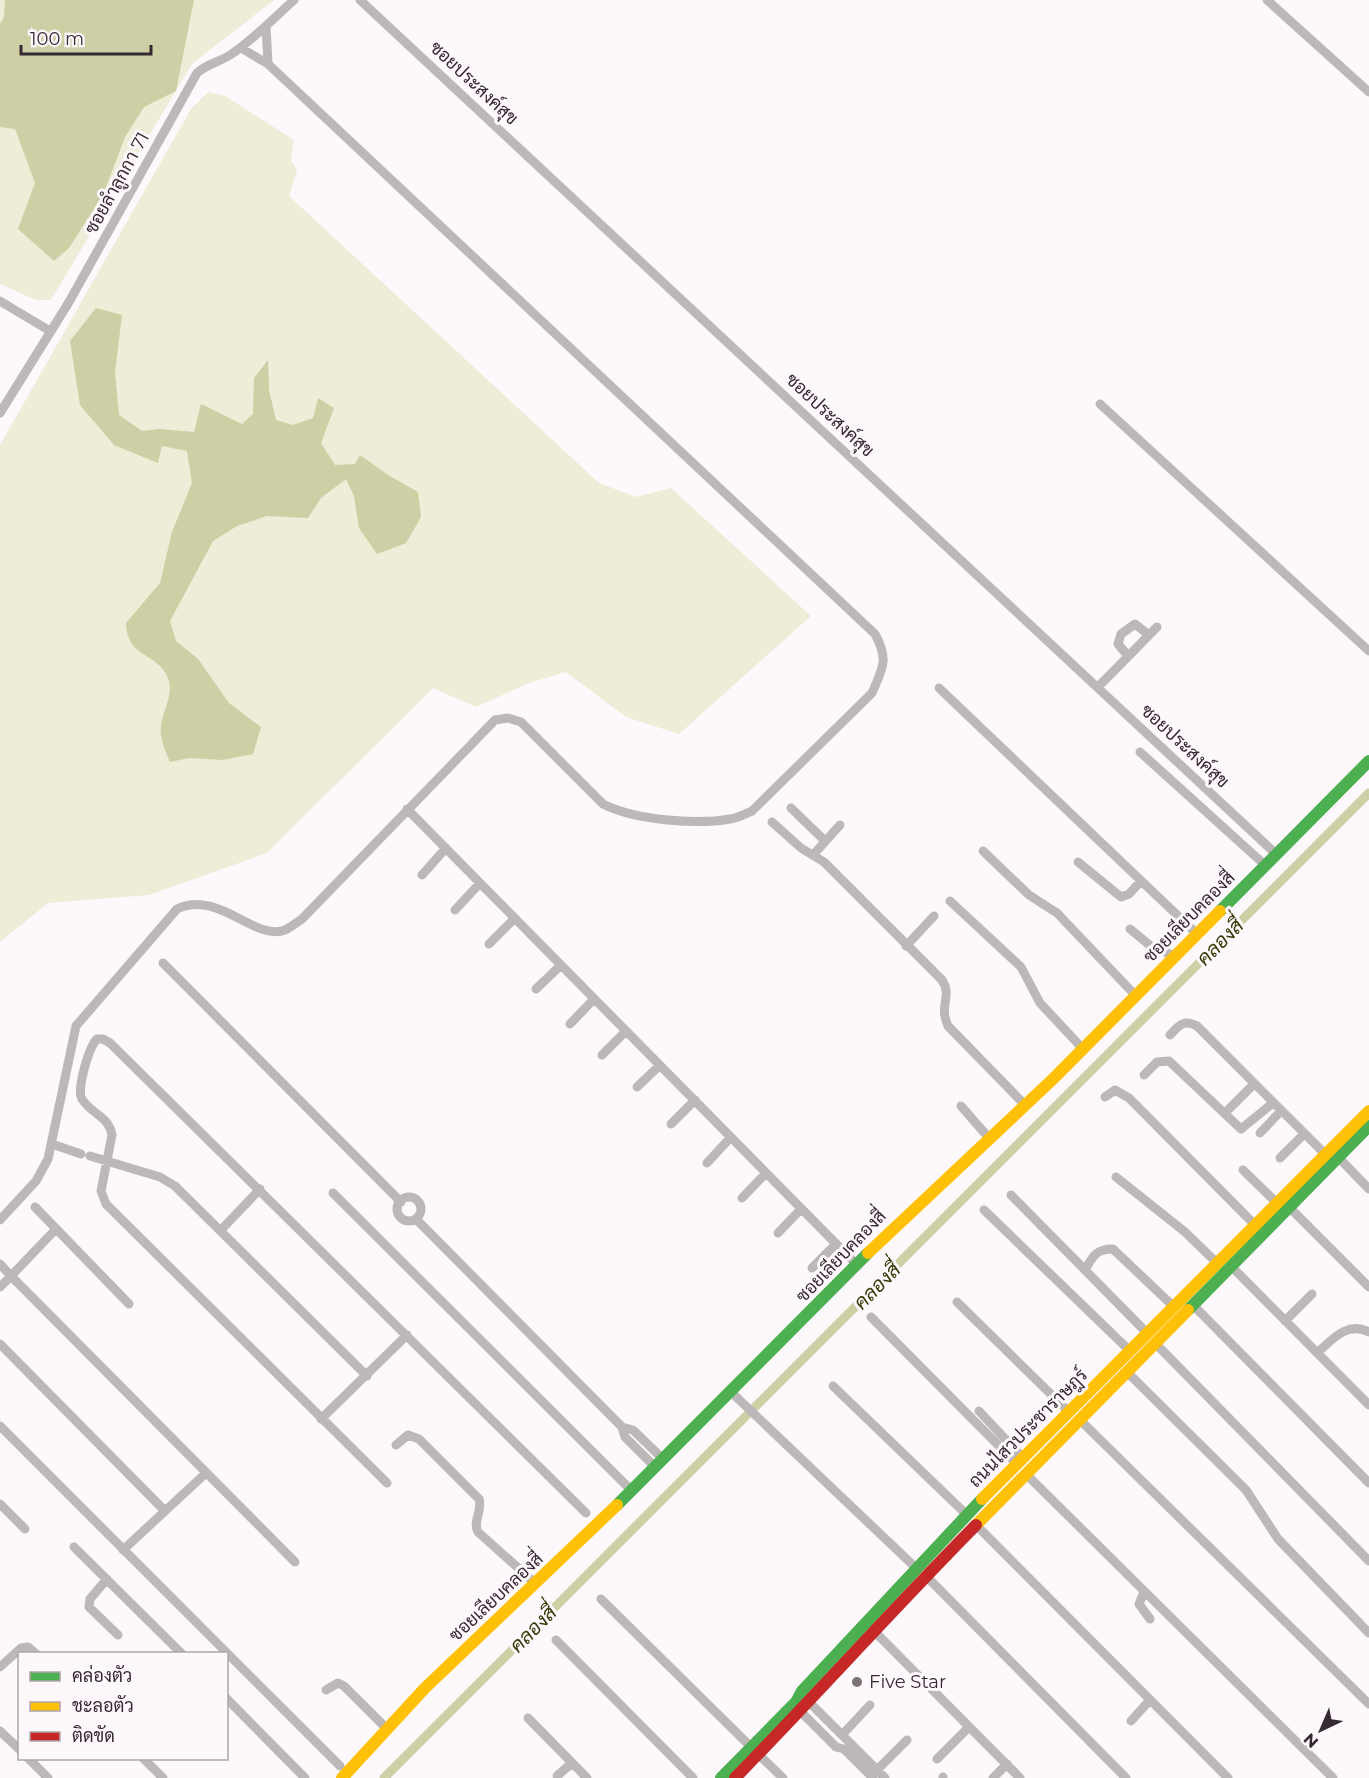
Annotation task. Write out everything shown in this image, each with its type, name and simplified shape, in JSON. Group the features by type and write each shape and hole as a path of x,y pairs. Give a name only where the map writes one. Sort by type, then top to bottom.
{"main road":[{"name":"ซอยเลียบคลองสี่","path":"341,1772 659,1463 734,1395 857,1265 1083,1049 1369,762"},
{"name":"ถนนไสวประชาราษฎร์","path":"721,1778 805,1707 873,1630 1127,1372 1173,1306 1214,1272 1231,1266 1283,1205 1332,1156 1369,1111"},
{"name":"ถนนไสวประชาราษฎร์","path":"1332,1156 1369,1126"},
{"name":"ถนนไสวประชาราษฎร์","path":"735,1778 755,1751 916,1568 1068,1411 1130,1351 1151,1338 1193,1305 1214,1272 1255,1225 1283,1205"}],"street":[{"name":"ซอยลำลูกกา 71","path":"0,413 69,302 197,74 206,65 223,60 241,48 294,0"},
{"name":"ซอยประสงค์สุข","path":"360,0 1276,854"},
{"path":"1267,0 1369,92"},
{"path":"266,26 268,64"},
{"path":"0,1220 36,1181 48,1159 76,1026 177,909 198,903 212,906 269,930 284,931 302,920 495,720 508,718 521,722 603,804 618,812 702,822 733,819 752,811 872,693 882,670 884,651 875,634 268,64 241,48"},
{"path":"0,302 50,331"},
{"path":"1100,404 1369,651"},
{"path":"1128,656 1118,644 1121,634 1135,624 1149,635"},
{"path":"1098,687 1157,627"},
{"path":"939,688 1197,934"},
{"path":"1140,752 1265,865"},
{"path":"791,807 825,842"},
{"path":"408,809 857,1265"},
{"path":"772,822 801,848 824,862 947,987 943,1014 953,1034 1025,1105"},
{"path":"813,855 840,825"},
{"path":"422,875 446,848"},
{"path":"983,851 1029,895 1057,913 1136,996"},
{"path":"1078,862 1121,897 1129,894 1141,880"},
{"path":"455,910 480,883"},
{"path":"950,901 1021,967 1040,1003 1083,1049"},
{"path":"906,946 934,916"},
{"path":"489,944 514,918"},
{"path":"1130,929 1152,947 1175,956"},
{"path":"163,963 401,1202"},
{"path":"536,990 561,965"},
{"path":"570,1024 594,999"},
{"path":"1170,1035 1183,1023 1190,1022 1197,1026 1304,1134 1369,1189"},
{"path":"602,1055 626,1030"},
{"path":"387,1484 106,1204 100,1191 111,1128 84,1102 80,1093 87,1059 94,1042 100,1039 110,1043 586,1512"},
{"path":"1144,1075 1157,1062 1169,1061 1241,1129 1273,1103"},
{"path":"637,1087 660,1065"},
{"path":"1229,1109 1254,1084"},
{"path":"1105,1097 1115,1090 1129,1098 1255,1225"},
{"path":"671,1124 695,1101"},
{"path":"961,1106 988,1138"},
{"path":"1260,1133 1281,1111"},
{"path":"1280,1158 1304,1134"},
{"path":"707,1163 731,1137"},
{"path":"52,1144 166,1180 220,1230 366,1376"},
{"path":"1243,1170 1369,1287"},
{"path":"742,1198 766,1173"},
{"path":"1116,1177 1185,1232 1214,1272"},
{"path":"220,1230 260,1189"},
{"path":"333,1193 631,1490"},
{"path":"1011,1195 1369,1561"},
{"path":"417,1219 421,1211 418,1202 409,1198 401,1202 398,1211 403,1219 417,1219 622,1427 633,1430 659,1463"},
{"path":"35,1207 129,1304"},
{"path":"778,1233 801,1209"},
{"path":"984,1210 1130,1351"},
{"path":"0,1287 56,1229"},
{"path":"812,1268 836,1244"},
{"path":"1085,1270 1093,1255 1101,1249 1113,1249 1173,1306"},
{"path":"0,1264 295,1562"},
{"path":"1231,1266 1369,1405"},
{"path":"1285,1321 1312,1293"},
{"path":"957,1302 1068,1411"},
{"path":"1193,1305 1369,1483"},
{"path":"871,1317 1020,1461"},
{"path":"1317,1353 1342,1331 1362,1328 1369,1332"},
{"path":"321,1419 407,1335"},
{"path":"0,1344 165,1511"},
{"path":"1127,1372 1246,1490 1278,1539 1369,1633"},
{"path":"833,1386 967,1515"},
{"path":"734,1395 916,1568"},
{"path":"979,1411 1020,1461"},
{"path":"1080,1419 1369,1704"},
{"path":"0,1426 223,1652"},
{"path":"396,1445 408,1435 418,1438 479,1499 475,1527 478,1532 536,1584"},
{"path":"123,1550 206,1473"},
{"path":"1026,1474 1333,1778"},
{"path":"0,1504 25,1529"},
{"path":"977,1526 1228,1778"},
{"path":"74,1547 181,1652"},
{"path":"927,1577 1126,1778"},
{"path":"107,1579 90,1599 89,1607 118,1635"},
{"path":"1144,1592 1139,1604 1150,1619"},
{"path":"601,1599 783,1778"},
{"path":"873,1630 1020,1778"},
{"path":"556,1640 693,1778"},
{"path":"0,1667 21,1648 28,1647 35,1652"},
{"path":"228,1657 341,1772"},
{"path":"326,1690 338,1683 344,1686 387,1729"},
{"path":"228,1700 305,1778"},
{"path":"1131,1720 1149,1701"},
{"path":"842,1735 870,1705"},
{"path":"805,1707 842,1735 847,1746 875,1774 885,1778"},
{"path":"805,1707 836,1747 847,1746"},
{"path":"528,1718 587,1778"},
{"path":"937,1759 969,1727"},
{"path":"0,1731 18,1748"},
{"path":"875,1774 907,1740"},
{"path":"30,1760 48,1778"},
{"path":"145,1760 163,1778"},
{"path":"557,1776 572,1763"},
{"path":"993,1778 1006,1764"}],"shaded area":[{"path":"0,0 274,0 192,64 51,300 36,300 0,284"},
{"path":"5,0 194,0 176,91 144,107 125,137 103,195 69,248 54,261 18,229 35,183 15,129 0,127 0,24 4,17"},
{"path":"208,92 225,96 294,140 291,160 297,170 289,196 599,483 636,497 671,488 811,616 679,734 626,717 566,672 529,683 476,707 433,688 267,853 149,895 48,903 0,942 0,445 191,109"},
{"path":"96,308 122,315 115,373 119,415 142,431 160,429 194,432 201,404 242,424 253,414 254,378 268,360 269,390 276,420 293,425 313,418 318,398 334,408 321,443 335,465 355,464 360,455 388,475 418,492 421,517 406,543 377,554 359,528 354,496 346,479 321,498 308,518 267,516 237,526 213,541 170,621 176,641 198,659 229,703 261,727 253,754 223,760 189,758 170,762 163,745 161,727 169,696 169,680 160,666 135,648 127,634 126,623 160,583 172,532 192,483 187,451 162,446 158,463 114,445 80,405 70,341"}],"waterway":[{"name":"คลองสี่","path":"384,1778 1369,793"}],"traffic: fast":[{"path":"1220,911 1369,761"},
{"path":"1188,1310 1369,1126"},
{"path":"617,1505 868,1253"},
{"path":"721,1778 796,1702 802,1691 982,1499"}],"traffic: slow":[{"path":"868,1253 1053,1079 1220,911"},
{"path":"982,1499 1369,1111"},
{"path":"976,1525 1188,1310"},
{"path":"342,1778 425,1688 617,1505"}],"traffic: jam":[{"path":"735,1778 976,1525"}],"place":[{"name":"Five Star","path":"857,1682"}]}
